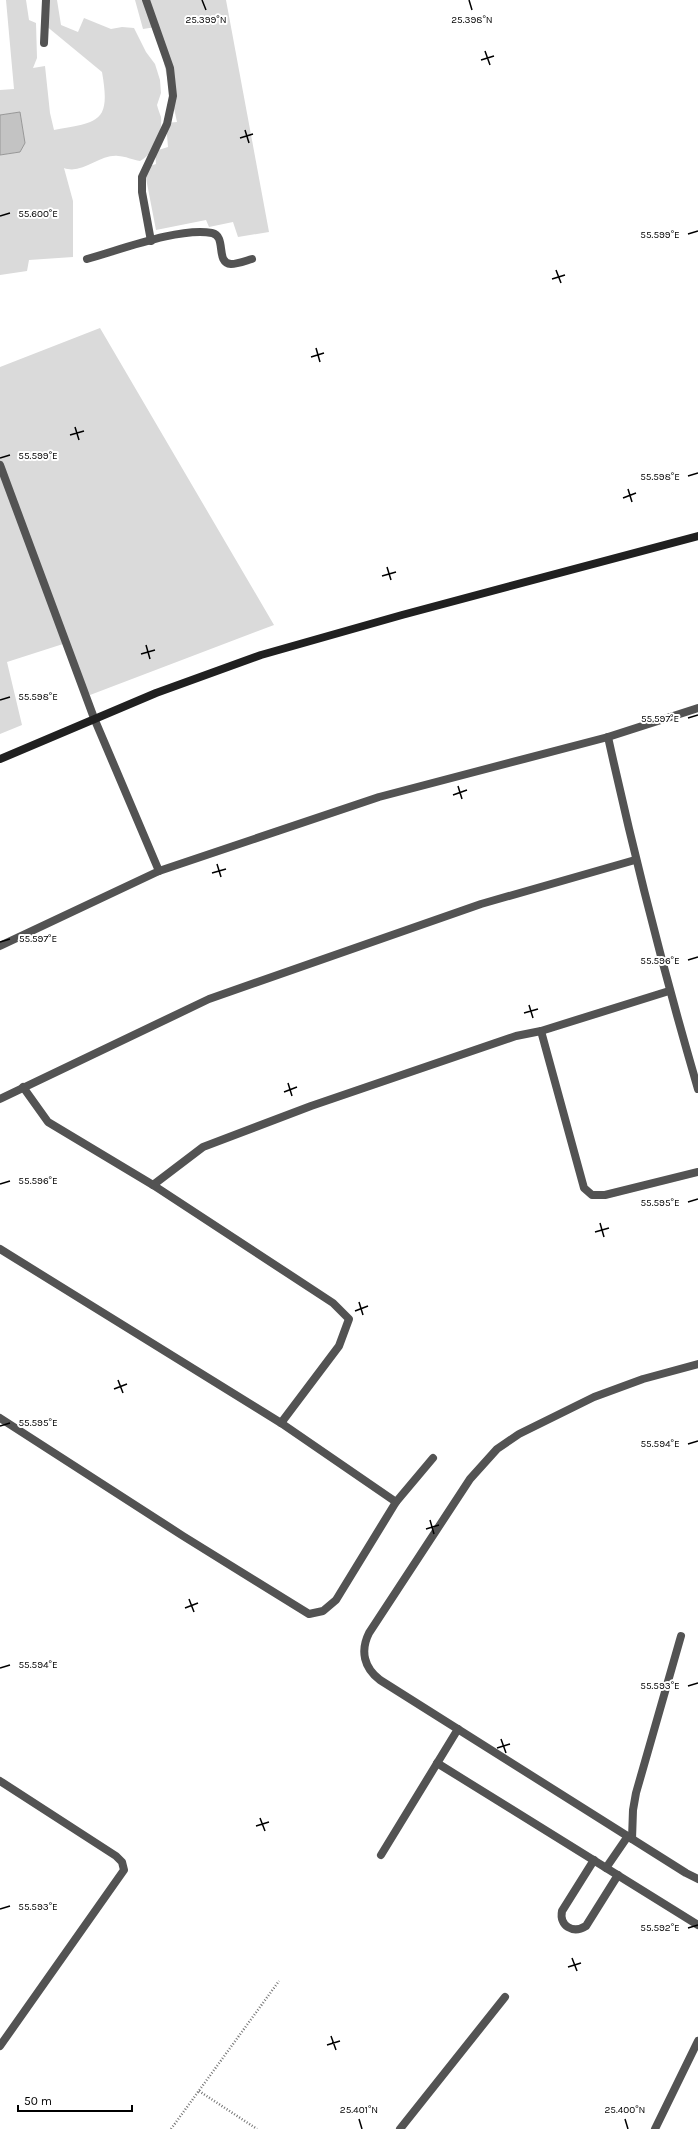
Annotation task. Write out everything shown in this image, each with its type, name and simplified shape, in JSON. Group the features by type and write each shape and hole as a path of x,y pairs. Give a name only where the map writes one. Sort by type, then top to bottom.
{"street":[{"path":"44,43 46,0"},
{"path":"146,0 170,68 173,96 167,124 142,177 142,192 151,241"},
{"path":"87,259 181,234 214,233 219,238 223,258 226,262 232,264 252,259"},
{"path":"0,465 94,718 159,871"},
{"path":"0,759 94,718 208,674 294,645 698,536"},
{"path":"0,946 159,871 379,797 608,737 698,708"},
{"path":"608,737 635,860 669,991 698,1089"},
{"path":"0,1099 209,999 481,904 635,860"},
{"path":"153,1185 203,1147 326,1100 516,1036 541,1031 669,991"},
{"path":"541,1031 584,1188 592,1195 606,1195 698,1172"},
{"path":"23,1087 48,1122 153,1185 333,1303 349,1318 339,1346 281,1423"},
{"path":"0,1249 281,1423 396,1502"},
{"path":"698,1364 610,1390 519,1434 497,1449 470,1479 369,1633 364,1647 366,1662 374,1675 686,1873 698,1879"},
{"path":"0,1418 183,1536 309,1614 323,1611 336,1600 396,1502 433,1458"},
{"path":"606,1868 630,1837 636,1793 681,1636"},
{"path":"381,1855 458,1728"},
{"path":"437,1763 698,1925"},
{"path":"0,1782 120,1858 124,1870 0,2046"},
{"path":"594,1860 562,1911 562,1920 568,1928 577,1930 586,1926 618,1875"},
{"path":"400,2129 505,1997"},
{"path":"655,2129 698,2041"}],"path":[{"path":"171,2129 279,1981"},
{"path":"198,2091 257,2129"}],"shaded area":[{"path":"6,0 26,0 29,20 36,23 37,58 33,68 45,66 50,113 54,130 91,122 103,111 105,101 102,72 45,25 48,0 57,0 61,25 78,32 84,18 111,29 122,27 134,28 146,52 155,64 160,80 161,93 157,105 161,117 161,123 159,136 153,148 145,158 140,161 121,156 111,156 78,169 64,168 73,201 73,257 29,260 27,271 0,275 0,155 20,152 25,143 20,112 0,115 0,90 14,89"},
{"path":"135,0 226,0 269,232 238,237 233,222 209,227 206,220 156,230 144,168 156,164 155,151 168,147 166,123 177,122 156,27 143,29"},
{"path":"100,328 274,625 90,695 63,644 7,662 22,725 0,734 0,367"}],"building":[{"path":"20,112 25,143 20,152 0,155 0,115"}]}
